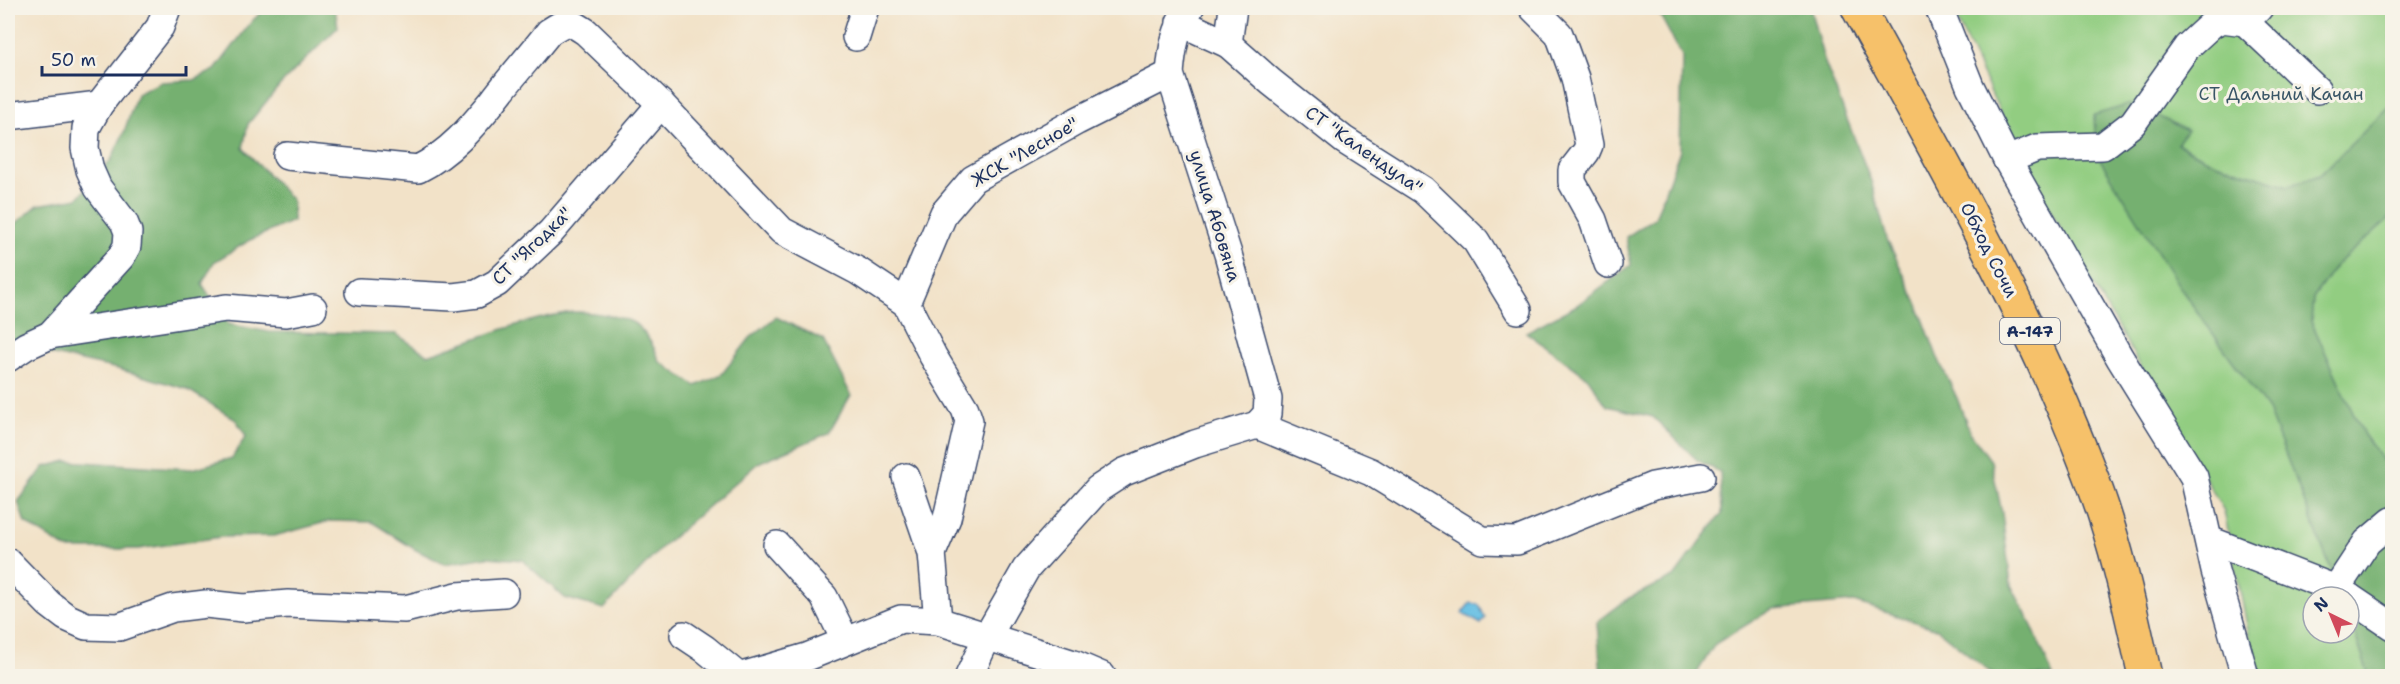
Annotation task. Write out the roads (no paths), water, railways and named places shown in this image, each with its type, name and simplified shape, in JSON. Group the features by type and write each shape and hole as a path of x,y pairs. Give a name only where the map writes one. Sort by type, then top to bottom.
{"highway":[{"name":"Обход Сочи","path":"1858,8 1993,255 2047,366 2090,473 2121,570 2145,676"}],"street":[{"path":"50,335 122,257 127,246 128,232 124,222 98,188 90,170 85,148 86,128 99,105 160,27 167,8"},
{"path":"856,37 865,8"},
{"path":"1228,44 1233,8"},
{"path":"1533,8 1559,34 1575,78 1589,145 1572,170 1572,182 1593,220 1608,264"},
{"path":"1939,8 1970,86 2007,160 2120,358 2194,477 2245,676"},
{"path":"2220,8 2252,15 2317,90"},
{"name":"СТ \"Календула\"","path":"1185,15 1228,44 1344,140 1423,190 1476,241 1518,310"},
{"name":"улица Абовяна","path":"1185,15 1173,43 1170,74 1228,254 1268,399 1267,414 1257,425"},
{"path":"2007,160 2037,148 2103,146 2133,123 2187,47 2212,24 2252,15"},
{"path":"286,156 418,170 452,147 476,124 549,32 563,23 572,23 586,32 661,104 782,231 858,271 906,303 933,356 965,408 969,421 947,518 932,553"},
{"name":"ЖСК \"Лесное\"","path":"906,303 944,213 973,179 1077,121 1170,74"},
{"name":"СТ \"Ягодка\"","path":"359,292 453,297 477,294 497,283 551,232 661,104"},
{"path":"8,117 99,105"},
{"path":"8,358 26,346 50,335 226,308 286,313 313,308"},
{"path":"969,676 987,637 1026,569 1098,489 1124,472 1195,444 1257,425 1371,472 1482,540 1517,541 1653,486 1701,477"},
{"path":"906,477 932,553 938,621"},
{"path":"2349,585 2367,542 2392,521"},
{"path":"2209,540 2322,585"},
{"path":"777,545 824,597 845,640"},
{"path":"8,562 66,617 87,626 118,627 173,608 206,604 243,608 288,604 405,609 457,596 504,593"},
{"path":"2361,605 2392,626"},
{"path":"684,635 740,676 807,657 901,619 938,621 1074,664 1102,676"}],"water":[{"path":"1470,603 1479,605 1485,618 1481,624 1462,613"}],"park label":[{"name":"СТ Дальний Качан","path":"2281,94"}]}
